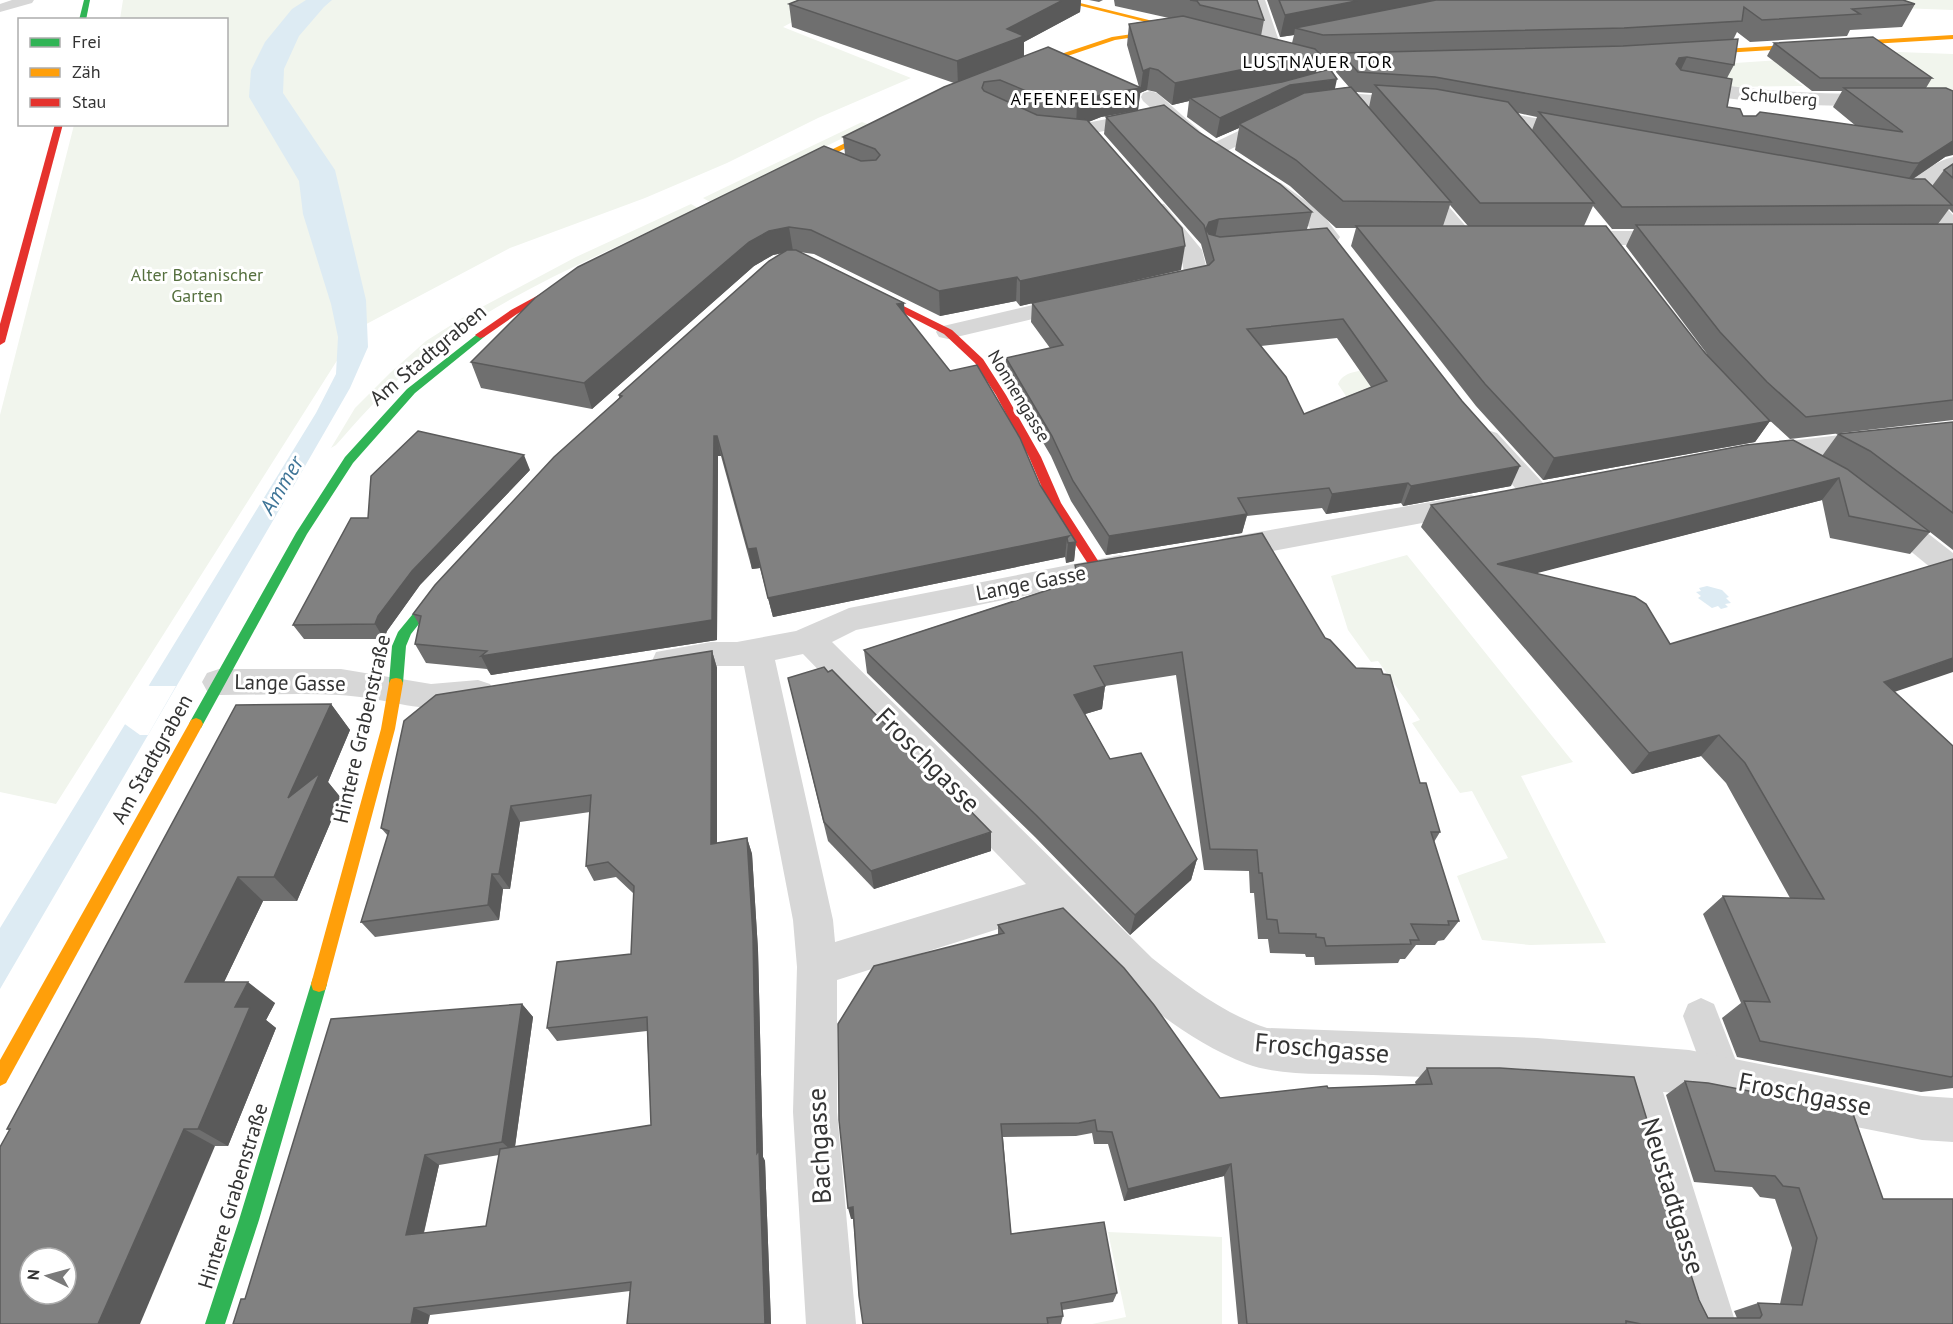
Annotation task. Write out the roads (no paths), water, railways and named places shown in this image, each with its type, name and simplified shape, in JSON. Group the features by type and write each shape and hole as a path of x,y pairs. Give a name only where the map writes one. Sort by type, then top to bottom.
{"street":[{"path":"1061,0 1089,14 1094,23"},
{"path":"1004,75 1056,56 1128,35 1187,30 1061,0"},
{"path":"1257,0 1263,49"},
{"path":"1056,56 1083,35"},
{"path":"1673,54 1953,37"},
{"path":"1263,49 1290,43"},
{"path":"1263,49 1323,76 1365,121"},
{"path":"1323,76 1398,63"},
{"name":"Schulberg","path":"1678,83 1742,94 1836,101 1888,103 1938,99 1953,110"},
{"path":"1150,97 1188,132 1232,161"},
{"path":"1327,107 1348,101 1429,105"},
{"path":"1087,134 1125,122 1191,108"},
{"path":"1214,150 1294,111"},
{"path":"1463,111 1592,134"},
{"path":"1507,119 1529,146"},
{"path":"782,176 896,122"},
{"path":"0,342 58,126"},
{"path":"1401,163 1464,238"},
{"path":"1914,192 1916,187 1953,163"},
{"path":"1260,179 1288,196 1341,243 1280,242"},
{"path":"1140,190 1191,250 1197,277 1144,287"},
{"path":"1888,190 1914,192 1925,198 1953,228"},
{"path":"1930,238 1953,236"},
{"path":"1441,238 1511,238"},
{"path":"1546,238 1698,238"},
{"name":"Am Stadtgraben","path":"0,1077 302,533 331,486 366,439 419,384 480,336 545,294 579,276"},
{"name":"Nonnengasse","path":"851,283 948,332 979,361 1001,395 1035,457 1055,504 1098,570"},
{"path":"948,332 1099,297"},
{"path":"1199,553 1547,490 1472,422"},
{"path":"1738,455 1774,442 1953,431"},
{"path":"1774,442 1825,474"},
{"path":"1865,500 1953,569"},
{"name":"Lange Gasse","path":"642,666 711,654 737,655 810,640 836,624 849,620 1143,562"},
{"name":"Hintere Grabenstraße","path":"215,1324 249,1220 328,953 388,729 395,690 396,659 405,632 449,578"},
{"name":"Froschgasse","path":"810,640 1138,972 1213,1028 1242,1042 1267,1049 1525,1060 1689,1072 1922,1118 1953,1120"},
{"name":"Bachgasse","path":"757,651 813,920 818,1025 815,1112 831,1324"},
{"name":"Lange Gasse","path":"219,682 341,682 443,697 503,689"},
{"path":"817,967 1059,892"},
{"name":"Neustadtgasse","path":"1634,1067 1711,1324"}],"lane":[{"path":"0,8 27,0"},
{"path":"820,158 840,166"},
{"path":"1701,1016 1724,1079"}],"water":[{"name":"Ammer","path":"306,0 332,0 299,36 284,69 283,93 335,170 366,300 368,347 350,388 293,487 289,488 281,500 285,500 0,989 0,928 316,413 336,374 338,337 331,304 303,214 299,181 249,97 251,70 265,42 292,9"},
{"path":"1707,586 1722,590 1729,597 1726,598 1731,603 1725,604 1728,607 1712,608 1698,598 1701,596 1696,592 1701,591 1699,588"}],"district":[{"name":"LUSTNAUER TOR","path":"1318,62"},
{"name":"AFFENFELSEN","path":"1074,99"}],"park label":[{"name":"Alter Botanischer Garten","path":"197,285"}]}
